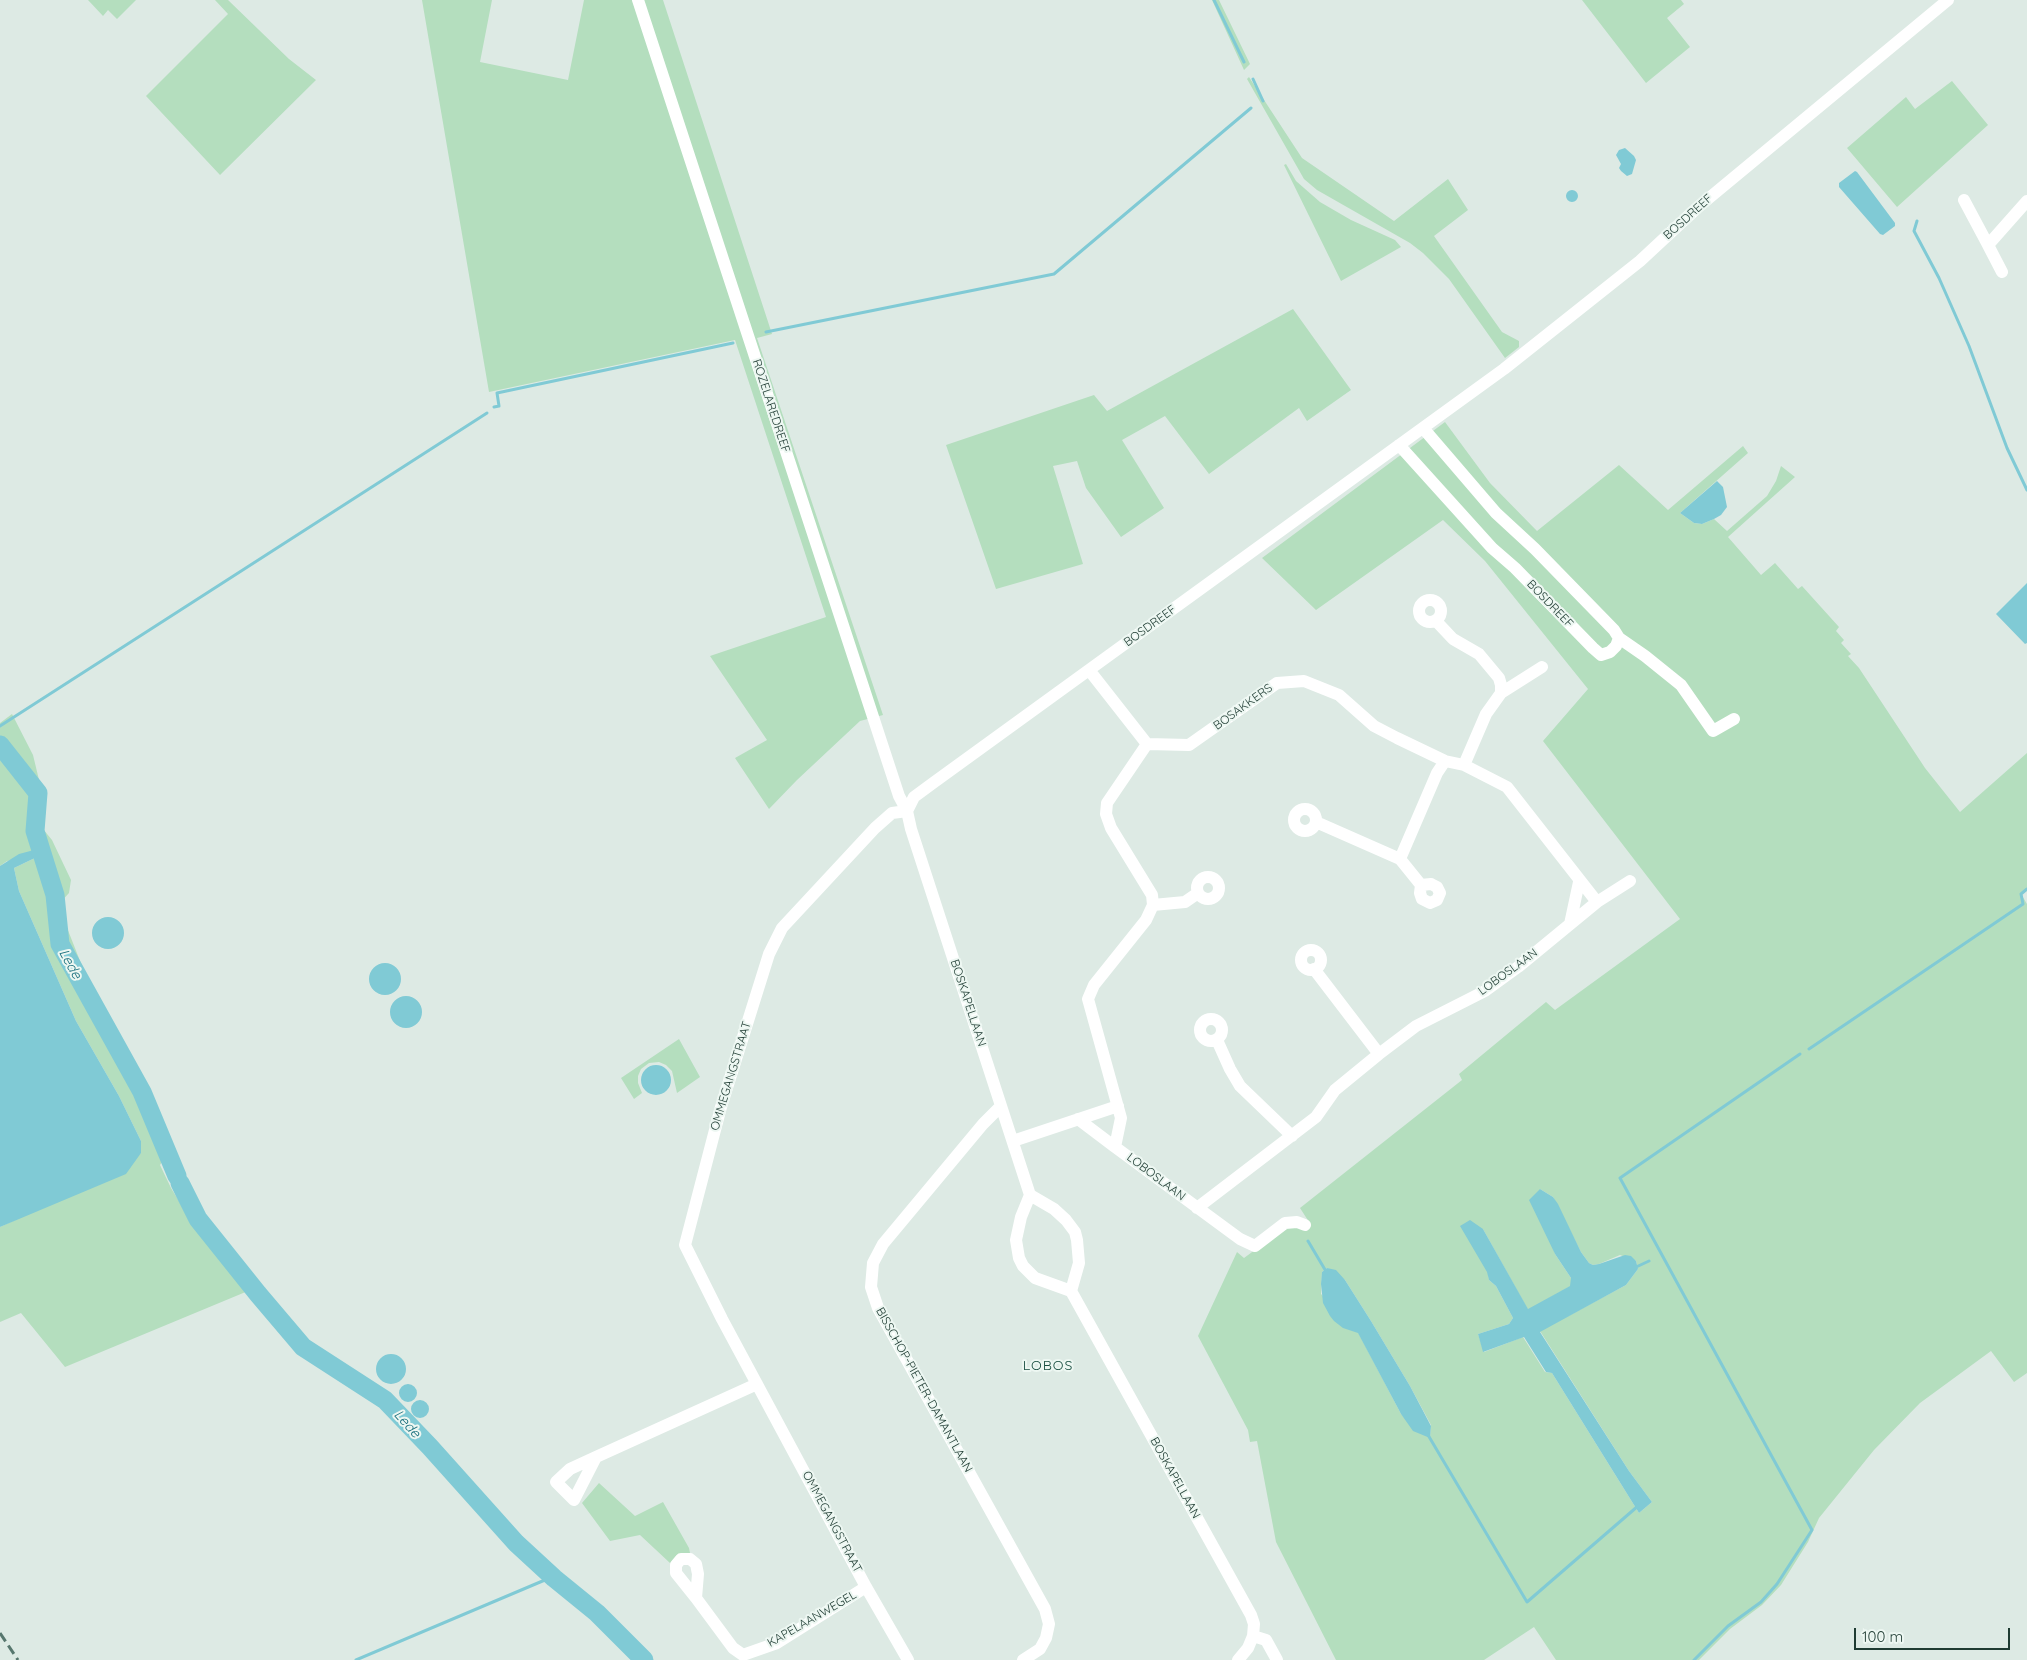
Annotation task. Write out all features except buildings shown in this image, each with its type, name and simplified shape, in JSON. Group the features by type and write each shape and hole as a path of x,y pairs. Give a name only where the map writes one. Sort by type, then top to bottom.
{"street":[{"name":"ROZELAREDREEF","path":"638,0 899,796 907,811"},
{"name":"BOSDREEF","path":"907,811 914,797 1504,369 1640,261 1697,208 1948,0"},
{"path":"1964,200 2002,272"},
{"path":"1988,245 2027,201"},
{"path":"1423,428 1496,513 1614,630 1619,638 1681,685 1713,731 1734,719"},
{"name":"BOSDREEF","path":"1399,446 1492,548 1515,568 1593,648 1602,655 1610,652 1616,646 1619,638"},
{"path":"1436,621 1454,639 1475,651 1488,663 1499,678 1501,693"},
{"path":"1464,765 1486,714 1501,693 1542,667"},
{"path":"1089,670 1147,744 1107,803 1106,814 1111,828 1152,895 1153,905 1185,902 1198,893"},
{"name":"BOSAKKERS","path":"1147,744 1189,745 1277,682 1304,681 1339,695 1374,726 1444,761 1464,765 1507,787 1579,882 1597,902"},
{"path":"1400,859 1444,761"},
{"name":"BOSKAPELLAAN","path":"907,811 911,829 1030,1195"},
{"name":"OMMEGANGSTRAAT","path":"907,811 892,813 874,828 782,928 769,954 716,1125 685,1245 866,1587 908,1660"},
{"path":"1316,822 1400,859 1421,885"},
{"name":"LOBOSLAAN","path":"1197,1208 1316,1117 1335,1090 1416,1026 1485,991 1518,967 1597,902 1630,881"},
{"path":"1570,924 1579,882"},
{"name":"LOBOSLAAN","path":"1115,1146 1121,1118 1088,999 1094,985 1146,920 1153,905"},
{"path":"1314,969 1379,1054"},
{"path":"1217,1040 1240,1086 1292,1136"},
{"name":"BISSCHOP-PIETER-DAMANTLAAN","path":"1001,1106 983,1124 883,1244 873,1263 871,1287 878,1308 1045,1609 1049,1624 1046,1638 1040,1649 1023,1660"},
{"path":"1012,1141 1118,1106"},
{"name":"LOBOSLAAN","path":"1078,1119 1240,1240 1255,1246 1285,1223 1297,1222 1306,1225"},
{"path":"1030,1195 1054,1209 1075,1232 1079,1251 1079,1263 1071,1291 1035,1278 1023,1266 1019,1258 1016,1240 1021,1217 1030,1195"},
{"name":"BOSKAPELLAAN","path":"1071,1291 1251,1615 1254,1624 1253,1636"},
{"path":"596,1458 757,1384"},
{"name":"KAPELAANWEGEL","path":"696,1598 734,1648 743,1656 777,1643 866,1587"},
{"path":"1238,1660 1248,1648 1253,1636 1266,1640 1277,1660"}],"green space":[{"path":"88,0 136,0 117,19 108,10 103,16"},
{"path":"215,0 228,0 289,59 316,80 220,175 146,96 228,14"},
{"path":"422,0 492,0 480,62 568,80 584,0 663,0 772,334 757,338 883,715 860,721 769,809 735,758 767,740 710,656 826,617 735,340 489,392"},
{"path":"1212,0 1219,0 1250,64 1244,70"},
{"path":"1582,0 1681,0 1684,4 1667,18 1690,47 1646,83"},
{"path":"1249,77 1302,158 1394,221 1448,179 1468,210 1434,236 1502,332 1519,341 1519,347 1505,358 1449,279 1423,253 1410,243 1317,190 1304,179 1247,79"},
{"path":"1952,81 1988,125 1897,207 1847,148 1906,97 1915,109"},
{"path":"1286,164 1296,181 1320,202 1351,220 1395,240 1401,247 1341,281 1284,165"},
{"path":"1293,309 1351,390 1307,421 1299,408 1209,474 1165,416 1122,440 1164,508 1121,537 1086,488 1077,461 1053,466 1083,564 996,589 946,445 1094,395 1107,411"},
{"path":"1445,422 1490,483 1537,531 1619,465 1668,510 1743,446 1748,453 1680,513 1694,523 1702,524 1714,519 1727,531 1767,496 1776,481 1781,466 1795,477 1728,537 1761,575 1775,563 1798,589 1802,586 1839,627 1836,631 1844,640 1841,643 1851,654 1848,656 1859,668 1925,768 1960,812 2027,753 2027,888 2021,894 2027,904 2027,1373 2014,1382 1991,1351 1920,1403 1874,1450 1819,1518 1808,1542 1781,1585 1762,1605 1730,1629 1699,1660 1556,1660 1534,1627 1484,1660 1336,1660 1276,1542 1257,1441 1250,1442 1248,1430 1198,1336 1237,1252 1244,1258 1286,1227 1309,1222 1300,1208 1462,1080 1459,1074 1546,1002 1555,1010 1680,919 1543,741 1588,689 1485,561 1443,520 1316,610 1262,558","holes":["1540,1189 1553,1197 1581,1252 1589,1263 1593,1265 1599,1264 1620,1255 1636,1261 1638,1269 1626,1285 1540,1331 1629,1471 1652,1502 1639,1513 1552,1373 1545,1372 1523,1337 1484,1352 1478,1334 1509,1324 1513,1318 1496,1286 1489,1280 1483,1229 1528,1310 1571,1286 1571,1278 1555,1254","1327,1268 1345,1280 1371,1321 1431,1425 1430,1437 1401,1414 1358,1332 1321,1294 1322,1272"]},
{"path":"12,714 33,755 46,809 43,829 52,840 71,880 69,893 59,904 60,910 84,971 144,1082 170,1149 160,1165 171,1188 197,1231 248,1291 65,1367 21,1313 0,1322 0,1227 32,1212 141,1153 141,1141 119,1096 76,1021 19,891 14,868 39,856 7,861 0,866 0,723"},
{"path":"679,1039 700,1077 677,1093 672,1071 666,1065 659,1062 649,1063 641,1069 638,1076 638,1083 642,1093 634,1099 621,1078"},
{"path":"599,1483 635,1516 663,1502 690,1553 677,1555 670,1563 640,1535 610,1541 582,1503"}],"water":[{"path":"1625,148 1636,160 1632,174 1627,176 1619,168 1621,164 1616,155 1619,150"},
{"path":"1855,171 1895,223 1895,226 1883,235 1880,234 1839,187 1839,183"},
{"path":"1570,190 1574,190 1578,196 1574,202 1570,202 1566,198 1566,194"},
{"path":"1717,481 1723,487 1727,507 1721,515 1702,524 1694,523 1680,513"},
{"path":"2027,583 2027,643 2025,644 1996,614"},
{"path":"34,850 39,856 14,868 19,891 76,1021 119,1096 141,1141 141,1153 126,1174 0,1227 0,866 19,854"},
{"path":"108,917 119,922 124,933 119,944 108,949 97,944 92,933 97,922"},
{"path":"385,963 396,968 401,979 396,990 385,995 374,990 369,979 374,968"},
{"path":"406,996 417,1001 422,1012 417,1023 406,1028 395,1023 390,1012 395,1001"},
{"path":"656,1065 667,1069 671,1080 667,1091 656,1095 645,1091 641,1080 645,1069"},
{"path":"1540,1189 1553,1197 1558,1204 1581,1252 1589,1263 1593,1265 1599,1264 1625,1255 1631,1256 1636,1261 1638,1269 1626,1285 1540,1332 1629,1471 1652,1502 1639,1513 1552,1373 1546,1372 1524,1337 1483,1352 1478,1334 1509,1324 1513,1318 1496,1286 1489,1280 1487,1272 1460,1226 1470,1220 1483,1229 1528,1309 1570,1286 1571,1278 1555,1254 1529,1200"},
{"path":"1327,1268 1336,1270 1345,1280 1371,1321 1410,1386 1431,1426 1430,1438 1413,1431 1401,1414 1358,1333 1343,1328 1330,1316 1323,1303 1321,1284 1322,1272"},
{"path":"391,1354 402,1358 406,1369 402,1380 391,1384 380,1380 376,1369 380,1358"},
{"path":"404,1384 412,1384 417,1389 415,1400 404,1402 399,1397 399,1389"},
{"path":"416,1400 424,1400 429,1405 427,1416 416,1418 411,1413 411,1405"}],"waterway":[{"path":"1214,0 1244,62"},
{"path":"1253,79 1263,101"},
{"path":"766,332 1054,274 1251,108"},
{"path":"1917,221 1914,231 1939,278 1969,346 2007,448 2027,490"},
{"path":"494,407 499,406 497,393 733,343"},
{"path":"0,726 487,413"},
{"name":"Lede","path":"0,745 38,793 35,831 55,895 60,944 142,1092 177,1176"},
{"path":"33,855 42,851"},
{"path":"1809,1049 2023,904 2021,894 2027,889"},
{"path":"1694,1660 1728,1626 1761,1602 1777,1584 1812,1530 1620,1178 1800,1054"},
{"name":"Lede","path":"180,1183 198,1219 303,1347 385,1400 516,1543 554,1578 597,1613 644,1660"},
{"path":"1308,1241 1327,1273"},
{"path":"1634,1268 1649,1261"},
{"path":"1428,1435 1527,1602 1638,1506"},
{"path":"356,1660 552,1577"}],"railway":[{"path":"0,1633 18,1660"}],"district":[{"name":"LOBOS","path":"1048,1366"}]}
